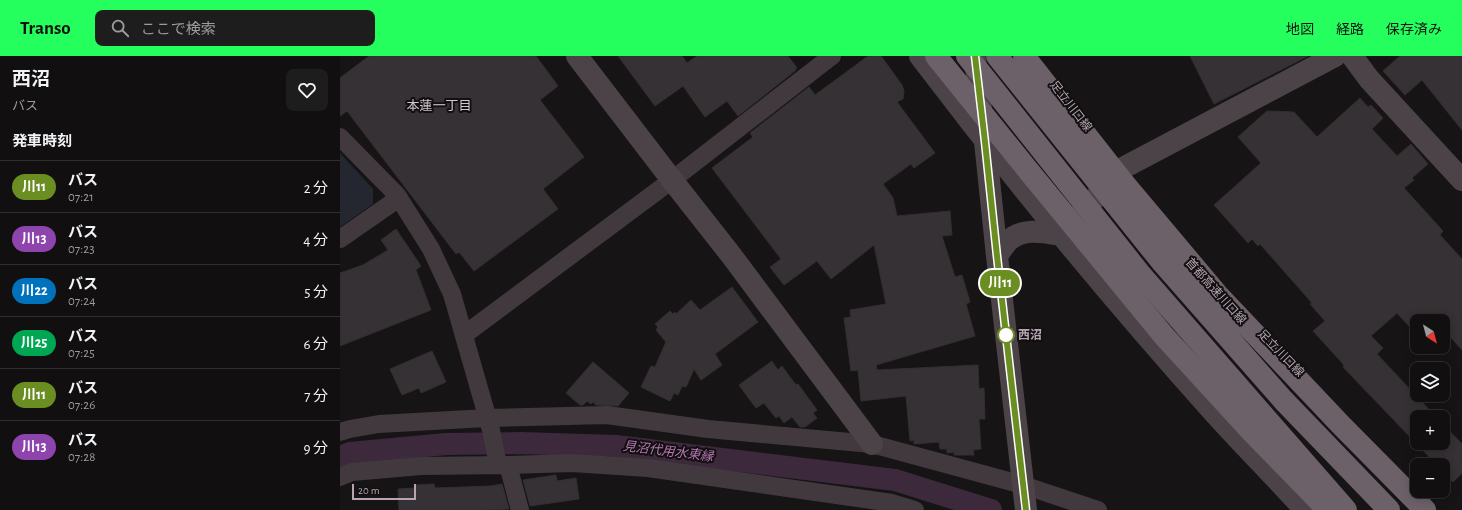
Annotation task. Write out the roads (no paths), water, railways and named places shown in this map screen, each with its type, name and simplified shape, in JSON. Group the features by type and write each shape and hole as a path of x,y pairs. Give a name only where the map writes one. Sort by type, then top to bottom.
{"highway":[{"path":"936,56 1164,336 1252,432 1328,510"},
{"path":"967,56 1141,275 1346,510"},
{"path":"997,56 1161,261 1284,401 1389,510"},
{"name":"首都高速川口線","path":"1024,56 1123,182 1218,295 1341,425 1425,510"}],"street":[{"path":"577,56 731,255 872,444"},
{"path":"464,335 672,180 832,56"},
{"path":"920,56 985,142 1101,283 1217,416 1305,510"},
{"path":"975,56 1026,510"},
{"name":"足立川口線","path":"1032,56 1121,169 1198,262 1258,330 1434,510"},
{"path":"1062,235 1121,169 1335,56"},
{"path":"1352,56 1369,79 1462,180"},
{"path":"340,137 399,198 431,249 452,294 501,463 520,510"},
{"path":"340,239 399,198"},
{"path":"997,256 1009,241 1021,233 1037,231 1062,235"},
{"path":"340,432 379,424 489,424 607,415 708,429 872,444 1024,486 1098,510"},
{"path":"340,477 352,472 421,466 501,463 572,463 648,468 892,503 915,510"}],"waterway":[{"name":"見沼代用水東縁","path":"340,457 350,453 446,444 521,443 616,446 895,480 991,510"}],"place":[{"name":"西沼","path":"1006,335"}],"district":[{"name":"本蓮一丁目","path":"439,106"}]}
